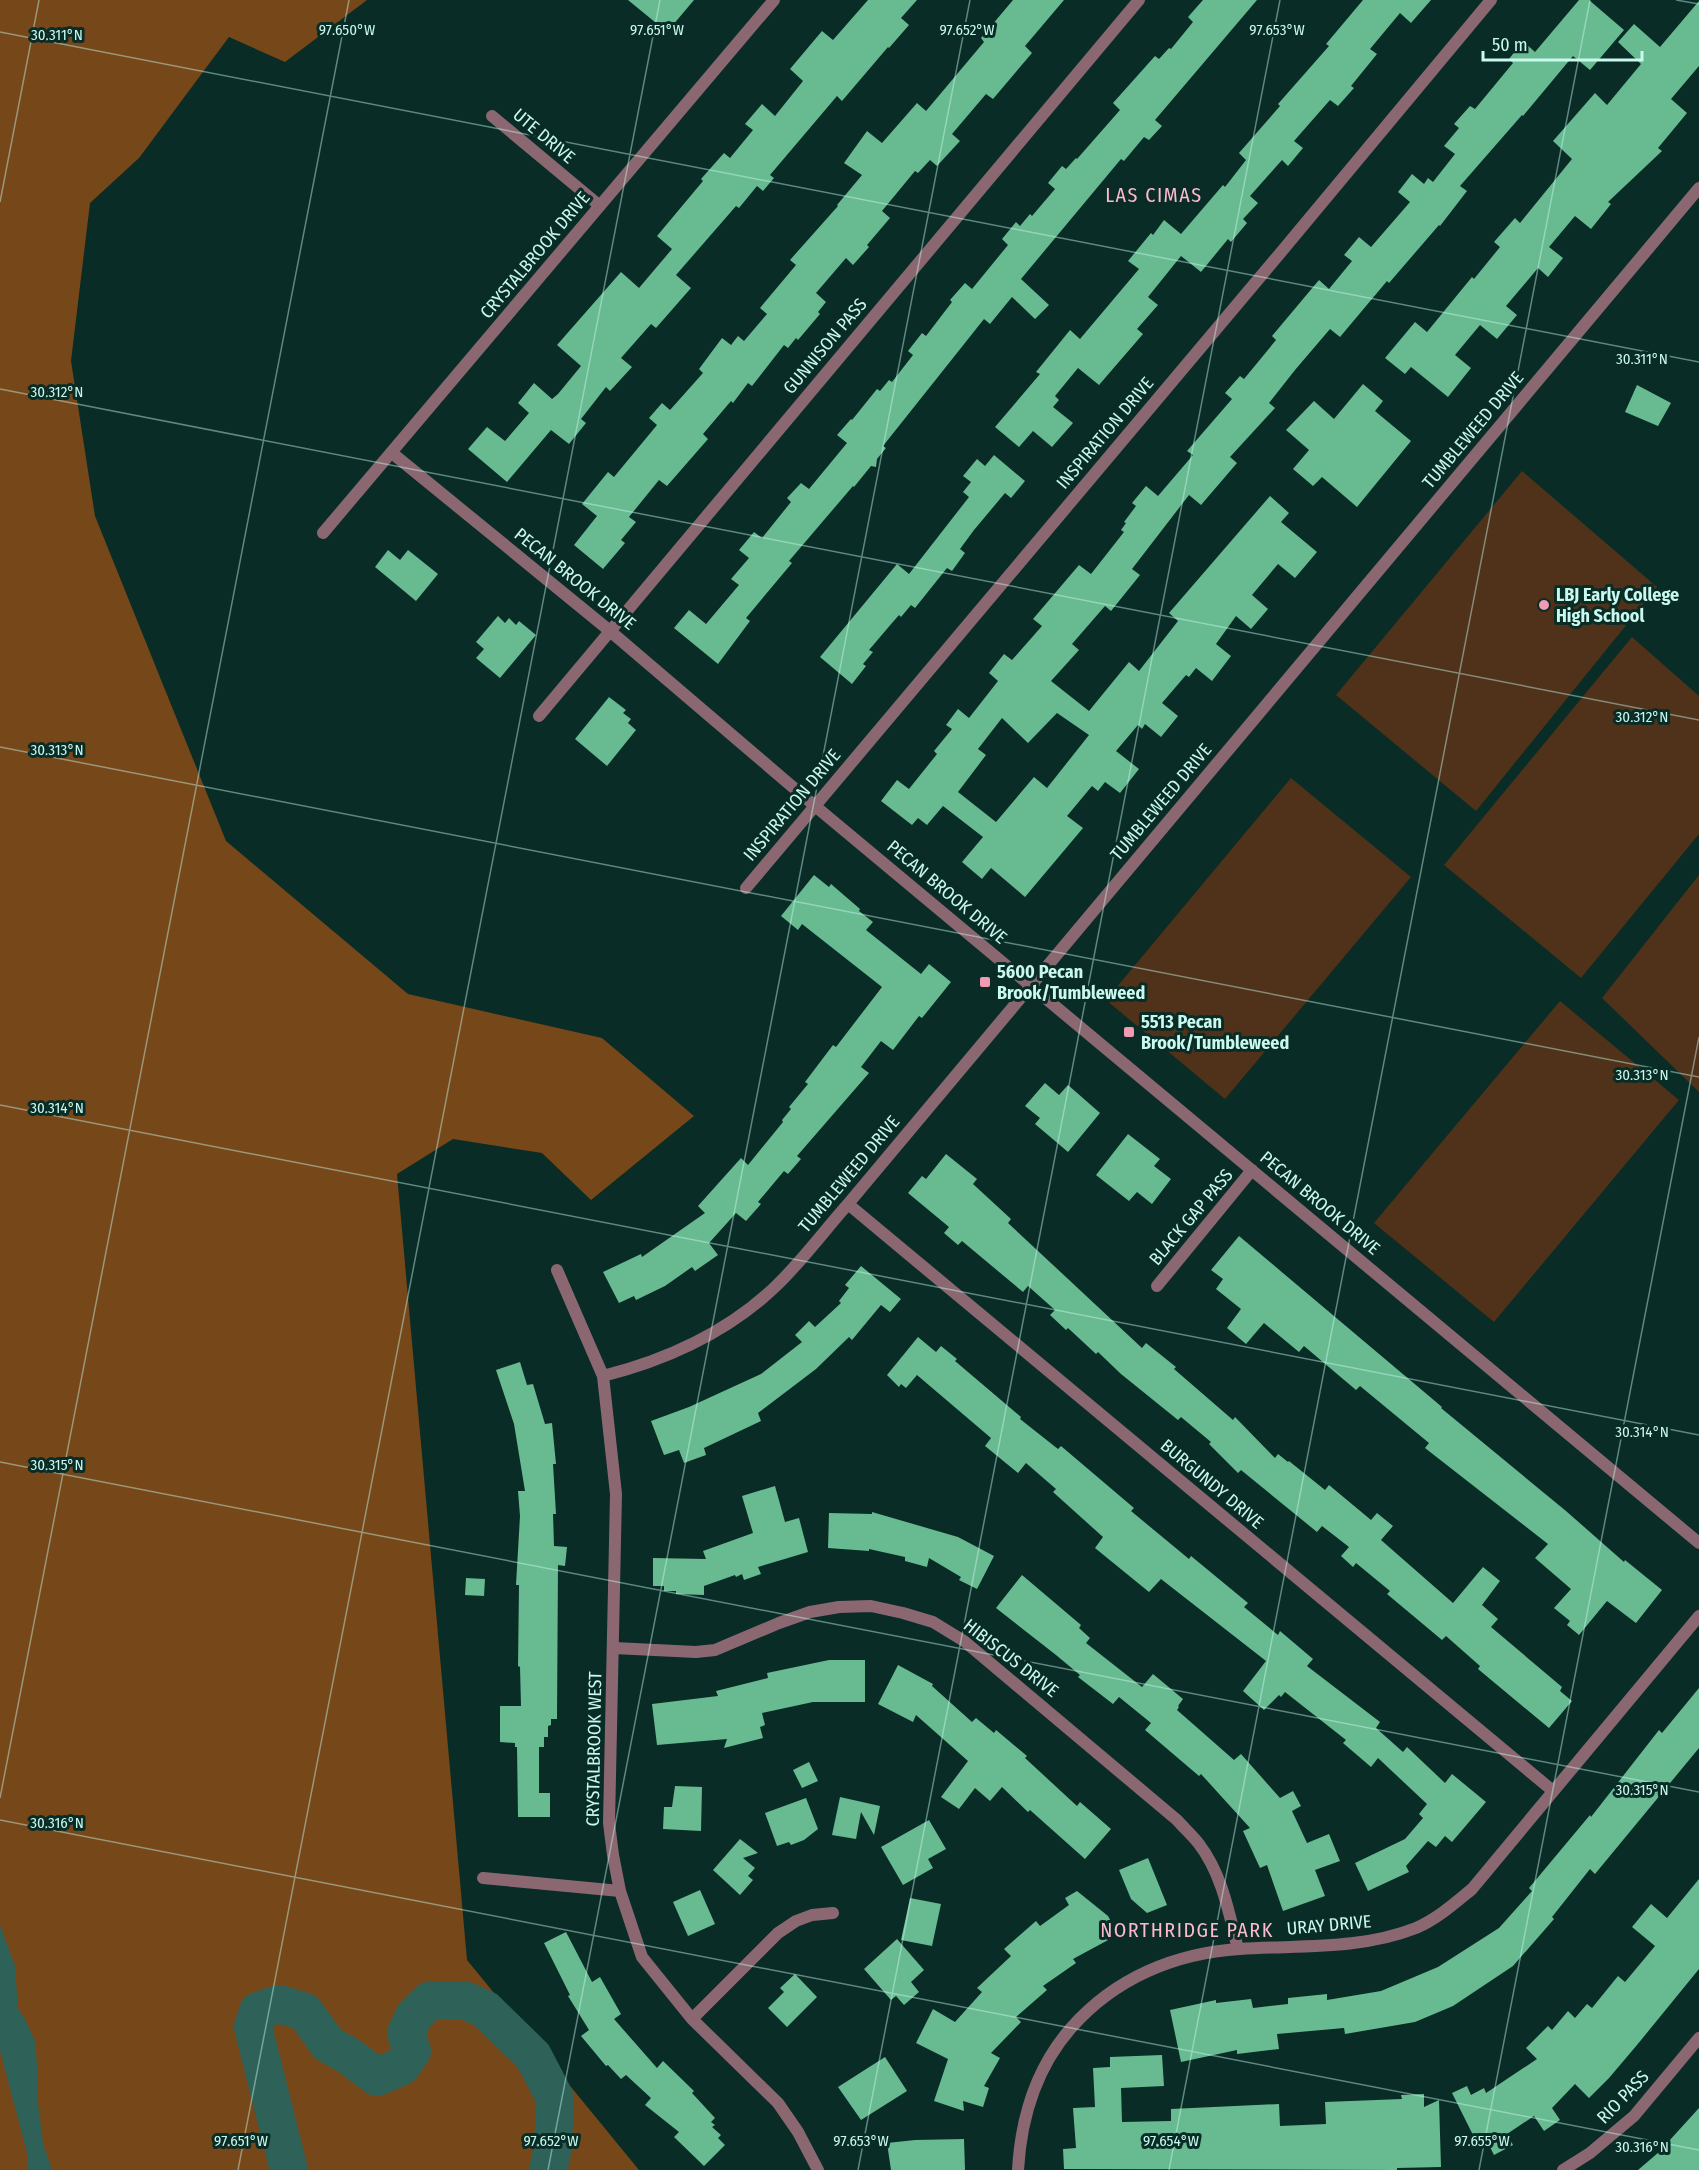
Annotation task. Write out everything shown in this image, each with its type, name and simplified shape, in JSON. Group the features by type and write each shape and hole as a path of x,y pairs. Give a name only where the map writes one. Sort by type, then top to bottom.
{"street":[{"name":"CRYSTALBROOK DRIVE","path":"323,533 774,0"},
{"name":"GUNNISON PASS","path":"539,716 1139,0"},
{"name":"INSPIRATION DRIVE","path":"746,888 1491,0"},
{"name":"UTE DRIVE","path":"492,116 600,206"},
{"name":"TUMBLEWEED DRIVE","path":"603,1376 628,1370 689,1346 727,1326 776,1286 848,1204 1699,188"},
{"name":"PECAN BROOK DRIVE","path":"392,453 610,631 815,806 1699,1543"},
{"name":"BLACK GAP PASS","path":"1157,1286 1252,1170"},
{"name":"BURGUNDY DRIVE","path":"848,1204 1552,1791"},
{"name":"CRYSTALBROOK WEST","path":"557,1270 603,1376 616,1494 609,1823 620,1891 642,1957 692,2019 778,2103 798,2132 818,2170"},
{"name":"HIBISCUS DRIVE","path":"614,1648 696,1652 715,1650 789,1619 810,1612 839,1607 871,1606 933,1622 964,1641 1004,1672 1177,1820 1200,1845 1215,1873 1225,1898 1238,1949"},
{"name":"URAY DRIVE","path":"1018,2170 1025,2113 1033,2089 1059,2041 1086,2012 1115,1988 1169,1962 1201,1954 1238,1949 1363,1943 1419,1927 1446,1910 1472,1889 1699,1616"},
{"path":"483,1878 620,1891"},
{"path":"692,2019 778,1933 796,1921 812,1915 833,1912"},
{"name":"RIO PASS","path":"1563,2170 1590,2153 1634,2116 1699,2038"}],"shaded area":[{"path":"0,0 367,0 285,62 229,37 139,158 90,203 71,361 95,516 226,841 408,994 602,1038 694,1116 591,1200 542,1153 453,1139 397,1174 467,1960 639,2170 0,2170"},
{"path":"1522,471 1657,587 1476,811 1336,695"},
{"path":"1632,637 1699,696 1699,834 1581,978 1444,865"},
{"path":"1291,778 1411,877 1225,1099 1106,1000"},
{"path":"1699,875 1699,1092 1602,998"},
{"path":"1560,1001 1679,1100 1494,1322 1374,1223"},
{"path":"0,1925 15,1966 18,2009 35,2041 37,2095 43,2143 52,2170 27,2170 28,2156 0,2051"}],"building":[{"path":"628,0 694,0 667,32"},
{"path":"868,0 917,0 901,18 909,25 889,48 842,101 837,96 770,175 774,178 763,191 757,186 739,208 736,206 676,275 691,288 656,328 651,324 621,358 632,367 610,391 606,387 581,419 586,423 569,444 551,430 507,482 468,449 487,427 505,441 529,413 518,403 534,383 552,399 558,394 581,366 557,345 621,272 639,288 672,249 657,236 703,181 701,179 724,153 730,158 753,130 745,124 762,104 775,116 803,81 790,69 822,31 833,40"},
{"path":"1013,0 1064,0 1025,46 1032,53 993,99 986,94 952,134 960,141 937,166 930,160 918,173 915,171 882,211 890,218 867,245 869,247 853,265 846,258 816,293 826,302 818,312 820,314 798,340 796,338 788,348 784,345 752,386 748,383 733,403 731,401 703,434 708,439 667,486 659,480 629,517 636,522 621,540 625,543 603,569 574,545 597,516 582,504 608,472 614,477 657,425 649,418 662,403 670,410 703,373 699,369 722,338 731,345 738,336 744,341 767,314 760,308 796,265 790,260 862,175 844,163 867,131 882,143 917,103 926,111 984,42 981,38"},
{"path":"1203,0 1257,0 1155,120 1162,126 1149,140 1144,137 1124,161 1121,159 1021,279 1049,305 1035,319 1012,297 990,324 984,319 883,446 886,448 877,459 876,467 871,466 789,561 792,563 746,618 750,621 718,664 674,628 689,610 706,624 739,585 731,579 749,558 739,550 754,532 762,538 791,502 787,498 801,483 809,489 847,443 837,435 877,389 880,391 889,380 892,382 913,355 908,351 922,333 926,336 952,302 950,300 965,283 972,289 1008,245 1002,239 1016,222 1020,226 1030,214 1032,216 1055,189 1048,183 1062,166 1066,169 1077,159 1120,110 1113,103 1155,56 1159,59 1169,48 1171,49 1193,22 1188,17"},
{"path":"1363,0 1431,0 1411,23 1400,13 1370,49 1377,54 1351,86 1354,88 1338,106 1330,100 1294,141 1303,148 1288,166 1282,160 1250,196 1258,203 1243,219 1247,223 1231,242 1228,239 1201,272 1181,256 1148,297 1158,305 1137,329 1143,334 1099,385 1078,368 1055,396 1059,400 1053,407 1073,423 1052,447 1033,431 1019,447 995,427 1040,374 1036,372 1070,330 1080,339 1139,269 1128,261 1164,220 1181,234 1223,185 1225,187 1246,160 1239,153 1329,46 1326,44"},
{"path":"1579,0 1589,0 1624,30 1590,70 1573,56 1460,186 1467,191 1440,226 1389,283 1387,281 1340,337 1330,329 1269,403 1275,408 1230,457 1237,463 1201,505 1189,495 1132,569 1140,575 1111,611 1105,606 1072,644 1079,650 1051,681 1089,711 1129,662 1139,671 1178,621 1169,613 1270,496 1289,513 1281,522 1317,552 1295,578 1278,564 1252,595 1268,609 1251,629 1236,616 1216,644 1231,656 1212,681 1196,668 1189,677 1186,675 1162,703 1178,716 1161,737 1145,724 1142,729 1138,725 1116,751 1139,769 1120,793 1105,782 1098,791 1092,786 1067,816 1083,828 1025,897 991,868 982,879 962,862 983,837 943,806 927,825 918,818 912,825 881,801 897,780 909,789 937,754 934,751 952,729 946,725 958,709 969,718 998,681 989,673 1004,654 1012,660 1042,626 1033,619 1079,565 1091,574 1124,532 1121,530 1126,523 1124,522 1136,506 1132,503 1146,486 1158,496 1193,455 1187,451 1232,399 1225,393 1240,376 1244,379 1276,340 1272,336 1319,280 1329,289 1352,261 1344,255 1359,237 1371,247 1410,202 1398,192 1412,174 1424,184 1428,178 1433,182 1455,154 1444,146 1459,128 1454,124 1470,106 1475,109 1513,63 1509,59 1523,41 1535,52","holes":["1057,713 1089,735 1047,788 1034,777 996,822 958,792 986,755 978,749 1002,718 1028,743"]},
{"path":"1699,1 1699,66 1671,99 1687,113 1658,148 1662,151 1608,202 1611,204 1591,229 1575,216 1549,247 1563,258 1548,277 1538,268 1506,306 1517,315 1497,339 1480,325 1455,355 1471,368 1448,397 1411,367 1405,374 1385,358 1415,322 1427,332 1500,247 1494,242 1515,218 1520,223 1572,159 1553,141 1595,93 1607,105 1641,64 1618,42 1634,24 1660,47"},
{"path":"1363,384 1383,401 1375,411 1411,441 1357,507 1322,477 1313,486 1293,469 1309,450 1286,430 1314,401 1334,419"},
{"path":"1637,385 1671,403 1658,426 1625,412"},
{"path":"994,455 1025,481 1011,498 1005,493 974,530 960,549 965,553 952,571 947,568 915,608 911,605 901,617 899,615 892,623 869,650 873,652 863,664 866,666 852,684 820,657 897,564 909,574 969,497 963,492 971,482 963,476 977,459 985,466"},
{"path":"388,550 400,560 408,550 438,574 416,601 375,567"},
{"path":"498,616 505,623 509,618 516,625 519,621 536,635 500,678 476,658 484,649 476,642"},
{"path":"609,697 626,710 623,713 631,719 628,723 636,730 607,766 575,739"},
{"path":"814,875 829,887 831,884 860,909 859,911 873,922 866,930 921,974 929,964 951,982 922,1018 919,1016 893,1050 881,1041 861,1067 869,1073 797,1156 801,1159 788,1174 784,1171 758,1202 761,1204 746,1221 736,1213 709,1243 718,1255 695,1271 692,1267 665,1286 636,1300 634,1296 619,1303 603,1272 641,1254 642,1257 705,1213 698,1206 741,1158 748,1165 783,1122 782,1120 791,1109 789,1107 808,1084 805,1082 833,1045 836,1047 882,987 802,924 798,930 781,916"},
{"path":"1045,1083 1059,1095 1068,1085 1100,1113 1068,1152 1035,1124 1040,1118 1025,1106"},
{"path":"1128,1134 1160,1159 1154,1166 1171,1179 1152,1204 1137,1192 1129,1201 1096,1175"},
{"path":"946,1154 977,1179 973,1184 1011,1219 1008,1223 1142,1348 1146,1343 1176,1367 1174,1369 1233,1420 1235,1417 1275,1458 1278,1454 1289,1461 1325,1490 1329,1485 1371,1520 1377,1513 1393,1526 1381,1540 1453,1603 1483,1567 1500,1581 1482,1605 1498,1619 1491,1627 1562,1687 1560,1691 1572,1701 1549,1728 1478,1669 1480,1666 1446,1636 1442,1640 1387,1594 1390,1591 1356,1563 1353,1567 1341,1556 1349,1547 1322,1526 1317,1532 1241,1470 1238,1473 1209,1444 1211,1442 1181,1417 1178,1420 1121,1374 1098,1352 1096,1354 1068,1328 1066,1330 1050,1315 1055,1310 1028,1286 1023,1292 962,1241 958,1245 944,1233 949,1227 908,1193 922,1176 926,1179"},
{"path":"1239,1236 1624,1562 1625,1560 1662,1590 1636,1623 1607,1601 1579,1635 1567,1625 1570,1621 1554,1608 1571,1589 1535,1558 1548,1544 1425,1448 1429,1443 1360,1386 1356,1390 1304,1346 1299,1352 1264,1323 1246,1344 1227,1328 1241,1309 1216,1289 1223,1279 1211,1270"},
{"path":"861,1266 901,1299 890,1312 881,1305 852,1340 849,1337 816,1369 758,1413 761,1421 704,1448 706,1455 684,1463 679,1450 664,1455 651,1421 689,1407 761,1374 802,1342 795,1335 809,1321 815,1327 841,1303 839,1301 849,1288 845,1285"},
{"path":"918,1337 936,1352 941,1346 957,1359 955,1361 1021,1417 1020,1419 1058,1449 1061,1446 1134,1508 1131,1511 1189,1559 1191,1556 1248,1603 1244,1607 1278,1635 1280,1631 1313,1659 1307,1666 1380,1722 1376,1728 1403,1752 1407,1747 1445,1783 1452,1774 1486,1802 1452,1842 1445,1836 1436,1847 1428,1841 1406,1866 1409,1872 1368,1891 1355,1863 1405,1839 1423,1818 1419,1814 1427,1804 1378,1758 1371,1767 1343,1743 1346,1740 1285,1692 1264,1710 1243,1691 1266,1661 1161,1579 1149,1592 1095,1548 1103,1537 1053,1492 1056,1489 1026,1463 1018,1473 985,1446 991,1438 917,1375 906,1388 901,1384 899,1387 887,1375"},
{"path":"520,1362 527,1385 533,1384 545,1424 552,1423 556,1464 553,1464 556,1514 553,1514 554,1546 567,1547 565,1566 558,1565 557,1719 551,1719 551,1725 548,1726 548,1737 544,1737 544,1747 539,1747 539,1793 550,1793 550,1817 518,1817 517,1747 515,1743 500,1742 500,1706 521,1706 520,1667 518,1666 519,1585 516,1585 520,1516 518,1491 525,1491 514,1424 496,1370"},
{"path":"775,1486 785,1522 799,1518 808,1552 758,1567 761,1574 744,1580 742,1574 736,1577 735,1575 704,1586 704,1595 676,1594 676,1591 664,1591 664,1586 653,1586 653,1558 706,1559 703,1551 753,1533 742,1496"},
{"path":"872,1512 958,1537 994,1556 977,1589 959,1580 961,1577 929,1558 927,1567 905,1561 905,1557 869,1549 869,1551 828,1548 829,1513 872,1514"},
{"path":"1022,1575 1081,1625 1079,1628 1090,1638 1086,1643 1142,1687 1153,1674 1183,1699 1177,1710 1234,1760 1241,1754 1280,1798 1293,1791 1301,1806 1292,1811 1307,1843 1329,1834 1340,1861 1315,1870 1325,1896 1283,1911 1267,1865 1260,1868 1243,1831 1250,1828 1201,1774 1199,1776 1145,1730 1151,1723 1119,1697 1113,1704 996,1608"},
{"path":"466,1578 485,1579 484,1596 465,1595"},
{"path":"829,1660 865,1660 865,1702 813,1702 762,1713 765,1725 760,1727 763,1738 724,1748 727,1739 657,1745 652,1704 718,1696 716,1691 768,1678 767,1673"},
{"path":"898,1665 933,1684 932,1686 972,1722 976,1718 994,1733 996,1730 1027,1756 1025,1758 1077,1806 1080,1802 1111,1829 1085,1859 1030,1810 1028,1812 1002,1787 990,1801 975,1788 959,1809 941,1797 968,1761 916,1715 913,1722 878,1704"},
{"path":"1699,1688 1699,1748 1595,1874 1590,1869 1552,1917 1554,1919 1513,1966 1453,2006 1415,2022 1345,2034 1344,2028 1277,2034 1279,2049 1237,2054 1237,2050 1181,2062 1170,2010 1216,2000 1216,2003 1251,1999 1253,2008 1288,2004 1288,1998 1327,1994 1327,2000 1381,1991 1438,1967 1499,1928 1532,1891 1529,1888 1590,1815 1591,1817 1659,1730 1662,1733"},
{"path":"809,1762 818,1781 802,1788 793,1770"},
{"path":"675,1786 702,1787 701,1831 663,1829 664,1807 672,1807"},
{"path":"840,1797 880,1806 874,1835 861,1812 856,1839 832,1835"},
{"path":"806,1798 818,1829 804,1840 791,1845 789,1842 777,1846 765,1813"},
{"path":"929,1820 946,1849 928,1859 933,1868 903,1885 881,1847"},
{"path":"740,1839 758,1853 743,1858 755,1868 748,1876 753,1880 740,1895 713,1870"},
{"path":"1148,1858 1167,1905 1147,1913 1131,1899 1119,1870"},
{"path":"1699,1879 1699,1969 1637,2045 1589,2098 1575,2084 1552,2108 1560,2120 1544,2131 1534,2116 1507,2134 1513,2145 1494,2155 1487,2141 1478,2145 1452,2093 1467,2086 1471,2095 1484,2088 1486,2093 1537,2059 1526,2048 1548,2026 1552,2030 1568,2011 1575,2018 1587,2004 1592,2008 1618,1976 1625,1982 1655,1946 1632,1927 1651,1904 1667,1918"},
{"path":"700,1890 715,1924 688,1936 673,1902"},
{"path":"1077,1891 1108,1916 1115,1929 1107,1933 1110,1939 1073,1959 1076,1963 1043,1986 1047,1990 1016,2017 1021,2022 991,2053 1000,2058 984,2086 989,2088 983,2107 963,2101 964,2111 934,2101 948,2059 916,2043 933,2009 955,2022 982,1992 977,1988 1011,1956 1004,1949 1036,1921 1040,1926 1069,1905 1065,1898"},
{"path":"910,1898 941,1904 932,1946 901,1940"},
{"path":"566,1932 592,1982 600,1977 621,2014 614,2019 657,2068 663,2061 694,2091 692,2093 715,2118 711,2122 715,2125 712,2127 721,2135 718,2138 725,2145 704,2166 674,2137 679,2132 645,2105 651,2098 626,2075 621,2079 608,2065 606,2066 581,2036 589,2030 568,1996 570,1995 544,1943"},
{"path":"897,1939 924,1970 911,1982 919,1992 904,2005 896,1996 891,2000 864,1969"},
{"path":"795,1974 817,1997 787,2027 768,2008 784,1992 780,1988"},
{"path":"1162,2055 1164,2086 1121,2088 1122,2122 1171,2121 1171,2109 1279,2104 1280,2126 1326,2124 1325,2102 1402,2099 1401,2095 1424,2094 1424,2107 1439,2100 1441,2167 1397,2168 1397,2170 1064,2169 1063,2149 1076,2148 1073,2108 1095,2107 1093,2068 1110,2067 1110,2057"},
{"path":"885,2057 907,2091 861,2120 838,2087"},
{"path":"1699,2108 1699,2170 1638,2170 1659,2152"},
{"path":"964,2139 965,2170 891,2170 887,2143"}],"waterway":[{"path":"289,2170 253,2027 258,2011 279,2004 305,2012 328,2044 377,2077 402,2066 412,2051 406,2033 414,2016 429,2001 467,2001 486,2010 533,2056 555,2098 553,2148 548,2170"}],"place":[{"name":"LBJ Early College High School","path":"1544,605"},
{"name":"5600 Pecan Brook/Tumbleweed","path":"985,982"},
{"name":"5513 Pecan Brook/Tumbleweed","path":"1129,1032"}],"district":[{"name":"LAS CIMAS","path":"1154,195"},
{"name":"NORTHRIDGE PARK","path":"1187,1930"}]}
